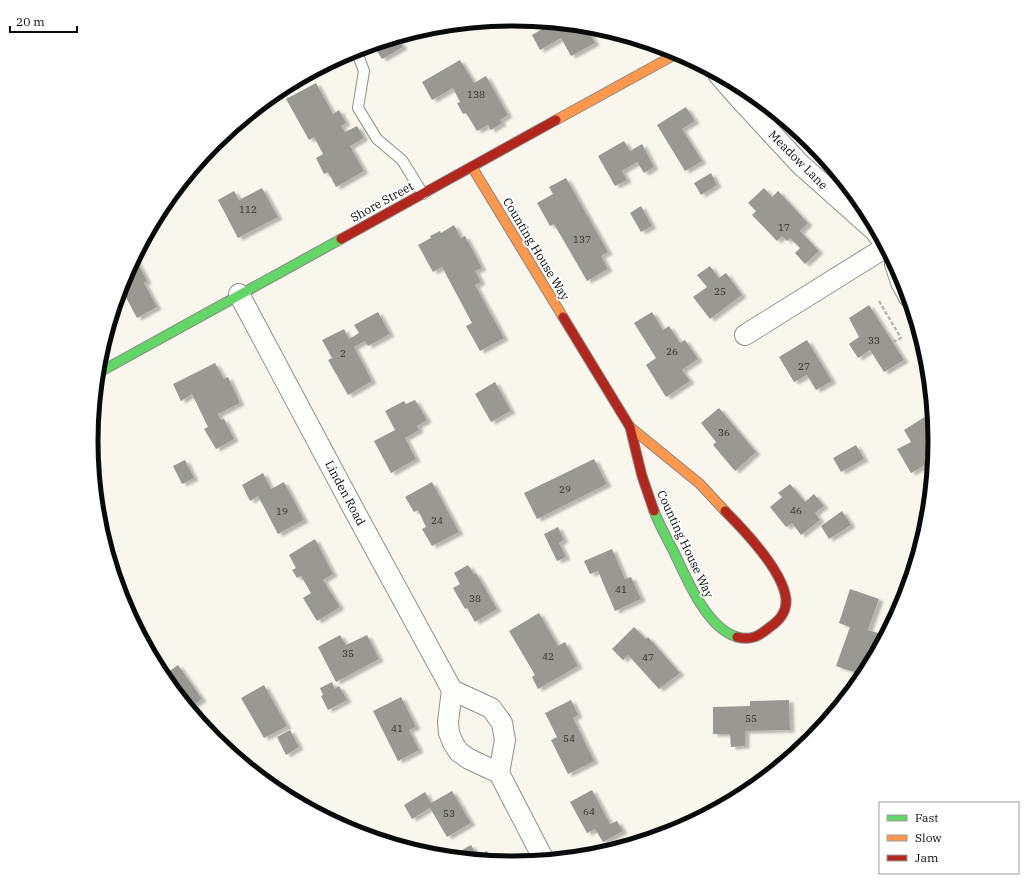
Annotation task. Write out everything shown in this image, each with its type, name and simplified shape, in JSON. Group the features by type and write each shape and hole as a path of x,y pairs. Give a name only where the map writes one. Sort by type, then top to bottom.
{"street":[{"name":"Shore Street","path":"105,368 670,57"},
{"name":"Meadow Lane","path":"729,87 800,164 867,224"},
{"name":"Counting House Way","path":"472,167 630,426 642,476 656,514 699,603 716,624 733,636 751,639 759,636 780,620 785,610 786,599 782,586 772,565 733,519 700,484 630,426"},
{"path":"745,335 881,249"},
{"name":"Linden Road","path":"240,294 354,510 452,690"},
{"path":"499,773 505,740 502,723 491,708 452,690 448,722 449,733 453,744 459,752 469,759 499,773 541,855"}],"lane":[{"path":"359,57 364,71 358,108 377,139 402,160 423,194"}],"path":[{"path":"879,301 901,338 893,342"}],"building":[{"path":"544,28 590,33 595,43 571,56 561,38 540,50 532,35"},
{"path":"400,42 403,47 382,59 376,50"},
{"path":"460,60 474,83 486,76 508,115 500,120 502,123 491,130 488,125 477,131 466,113 463,114 457,103 460,102 453,88 432,100 422,82"},
{"path":"316,83 333,114 339,110 346,123 341,126 345,132 357,126 364,138 350,146 364,171 336,187 328,172 324,174 316,158 323,154 314,137 309,140 286,99"},
{"path":"686,107 695,121 682,129 702,161 685,171 657,125"},
{"path":"624,141 630,151 642,144 654,167 644,173 637,162 622,171 627,180 615,186 598,156"},
{"path":"711,173 717,185 701,195 694,183"},
{"path":"566,178 608,252 601,256 608,269 587,281 554,224 550,226 537,203 553,194 549,187"},
{"path":"262,188 278,217 238,238 218,200 234,191 239,200"},
{"path":"764,188 772,197 778,191 808,223 800,231 819,251 805,264 795,253 800,248 790,238 787,241 782,236 777,241 752,215 756,211 748,203"},
{"path":"641,206 652,226 641,232 630,213"},
{"path":"454,225 461,238 465,236 482,268 475,271 481,282 475,285 504,338 480,351 466,326 472,323 442,267 433,272 418,245 431,238 430,236 440,231 441,233"},
{"path":"138,264 147,281 144,283 157,307 137,318 125,296"},
{"path":"710,266 719,278 726,273 742,295 710,319 693,297 707,287 697,275"},
{"path":"869,305 904,360 884,372 870,350 858,358 849,344 859,337 849,318"},
{"path":"378,312 390,334 368,346 365,341 354,347 372,381 348,395 328,360 332,358 322,340 344,329 349,339 359,333 354,325"},
{"path":"652,312 663,330 669,326 680,343 685,340 698,359 682,370 690,381 666,397 646,365 656,358 634,323"},
{"path":"807,340 832,381 816,390 807,375 794,382 779,357"},
{"path":"215,363 224,379 228,377 240,403 218,414 221,420 224,419 234,439 216,449 204,429 208,427 192,394 181,401 173,384"},
{"path":"495,382 511,411 491,422 475,394"},
{"path":"415,400 427,420 417,426 419,430 405,438 416,459 391,473 374,441 395,430 385,411 404,401 406,404"},
{"path":"719,408 756,452 735,471 713,445 716,442 701,423"},
{"path":"928,415 928,463 911,473 897,449 911,442 904,430"},
{"path":"856,445 864,459 841,472 833,458"},
{"path":"594,459 607,484 537,519 524,493"},
{"path":"185,460 194,478 182,484 173,466"},
{"path":"263,473 271,489 284,482 304,520 278,534 258,496 250,501 242,485"},
{"path":"432,482 459,532 432,546 422,529 426,527 418,510 414,512 405,497"},
{"path":"790,484 805,502 814,494 824,506 815,513 820,520 801,535 792,523 786,527 770,507 782,497 778,493"},
{"path":"842,511 851,525 829,539 821,526"},
{"path":"558,527 564,540 559,543 566,557 557,561 544,534"},
{"path":"315,539 333,574 323,580 340,607 317,621 303,598 311,593 301,576 297,578 292,570 296,568 289,555"},
{"path":"612,549 625,579 631,577 641,599 615,611 598,571 590,574 584,561"},
{"path":"468,565 474,574 476,573 497,609 475,622 467,608 465,609 453,588 460,584 454,573"},
{"path":"850,589 879,599 868,630 881,634 873,649 869,648 863,666 858,673 836,666 850,627 839,623"},
{"path":"539,613 558,646 565,642 578,666 538,689 532,677 535,675 509,631"},
{"path":"634,627 646,639 648,637 680,673 659,689 628,655 623,660 612,649"},
{"path":"340,635 346,645 367,635 379,659 336,682 318,647"},
{"path":"178,665 202,699 193,705 168,672"},
{"path":"332,682 335,689 339,686 347,700 328,710 321,696 323,695 320,688"},
{"path":"264,685 287,726 264,738 241,698"},
{"path":"401,697 416,727 409,730 419,750 398,761 373,711"},
{"path":"571,700 578,715 573,718 594,761 568,774 551,740 557,737 545,713"},
{"path":"789,700 790,730 745,731 745,746 731,747 730,734 713,734 713,707 750,706 750,701"},
{"path":"290,730 299,747 286,755 277,737"},
{"path":"592,790 610,824 617,821 623,831 603,842 595,829 587,833 570,802"},
{"path":"452,791 471,823 447,837 430,808 412,819 404,805 425,792 431,803"},
{"path":"471,845 476,854 459,852"},
{"path":"487,851 489,855 480,854"}],"traffic: fast":[{"path":"105,369 341,239"},
{"path":"654,511 660,526 698,600 716,623 726,632 737,637"}],"traffic: slow":[{"path":"556,120 670,57"},
{"path":"472,167 563,317"},
{"path":"630,427 700,484 725,511"}],"traffic: jam":[{"path":"341,239 556,120"},
{"path":"563,317 630,427 642,476 654,511"},
{"path":"725,511 743,529 771,564 778,576 786,599 784,612 774,624 755,637 737,637"}]}
